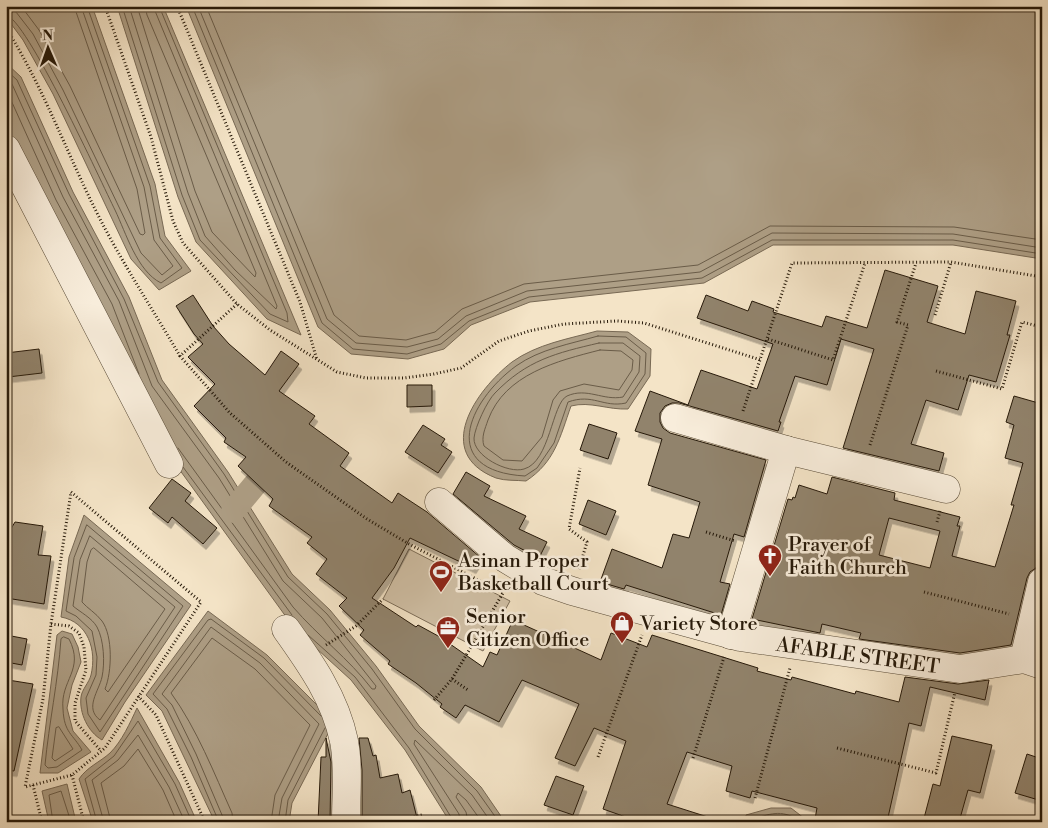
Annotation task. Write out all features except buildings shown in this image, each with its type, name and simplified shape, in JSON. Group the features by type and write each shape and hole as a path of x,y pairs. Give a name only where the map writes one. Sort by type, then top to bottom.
{"street":[{"path":"6,148 169,464"},
{"path":"675,418 786,450 946,489"},
{"path":"731,635 786,450"},
{"name":"AFABLE STREET","path":"439,502 519,568 543,581 572,591 731,635 960,669 1033,662"},
{"path":"1033,662 1032,620 1042,582"},
{"path":"286,629 319,676 337,716 344,741 346,761 346,822"}],"path":[{"path":"105,6 152,137 173,221 183,243 237,304 270,330 337,372 366,378 404,378 461,368 499,341 529,331 564,324 617,320 644,323 761,360"},
{"path":"177,6 300,302 317,360"},
{"path":"6,28 21,52 51,111 99,218 180,356 230,414 270,450 367,519 409,544 503,592"},
{"path":"935,315 951,262"},
{"path":"735,435 792,263 951,262 1042,277"},
{"path":"768,339 833,360 865,263"},
{"path":"863,468 908,325 897,322 916,263"},
{"path":"180,356 237,304"},
{"path":"936,371 1002,390 1022,322 1042,327"},
{"path":"572,591 587,542 569,529 580,468"},
{"path":"71,492 201,602 101,751 72,775 25,787 43,699 51,624 71,492"},
{"path":"434,700 452,679 519,568"},
{"path":"924,592 1032,620"},
{"path":"323,647 356,626 383,599"},
{"path":"598,757 650,612"},
{"path":"51,624 69,626 79,633 84,646 86,670 75,702 75,722 101,751"},
{"path":"693,758 731,635"},
{"path":"755,798 796,646"},
{"path":"838,748 936,773 960,669"},
{"path":"452,679 468,690"},
{"path":"138,696 156,715 206,822"},
{"path":"72,775 84,822"},
{"path":"33,784 42,822"},
{"path":"390,822 422,815"}],"shaded area":[{"path":"409,549 510,601 483,651 383,599"}],"water":[{"path":"6,6 92,6 155,184 165,236 191,271 159,290 131,259 53,94 23,40 6,17"},
{"path":"117,6 163,6 301,335 267,319 196,242 178,197"},
{"path":"186,6 1042,6 1042,259 953,245 773,245 704,283 530,302 471,325 444,349 408,359 351,354 318,327"},
{"path":"6,63 21,77 73,192 129,297 162,380 228,472 292,574 330,610 376,666 419,726 481,787 505,822 450,822 405,750 351,680 305,638 284,614 166,451 6,168"},
{"path":"597,331 628,332 651,349 650,376 628,409 585,404 571,406 560,438 550,457 536,474 526,481 496,478 477,467 466,453 463,438 466,421 474,404 485,388 498,374 522,356 553,343"},
{"path":"84,515 191,605 125,702 102,740 89,727 81,709 82,694 90,678 93,666 93,656 88,638 78,625 61,617 69,557"},
{"path":"208,611 267,655 334,722 292,803 289,822 215,822 162,711 146,695"},
{"path":"62,631 72,634 78,647 81,662 72,685 67,708 73,731 91,752 58,773 40,773 57,635"},
{"path":"137,708 179,782 197,822 93,822 79,779 86,771 110,753 125,732"},
{"path":"67,784 76,822 49,822 42,791"},
{"path":"771,808 791,808 809,822 746,822 746,815"}],"waterway":[{"path":"233,511 277,458"}],"place":[{"name":"Prayer of Faith Church","path":"770,577"},
{"name":"Asinan Proper Basketball Court","path":"441,593"},
{"name":"Variety Store","path":"622,644"},
{"name":"Senior Citizen Office","path":"448,649"}]}
